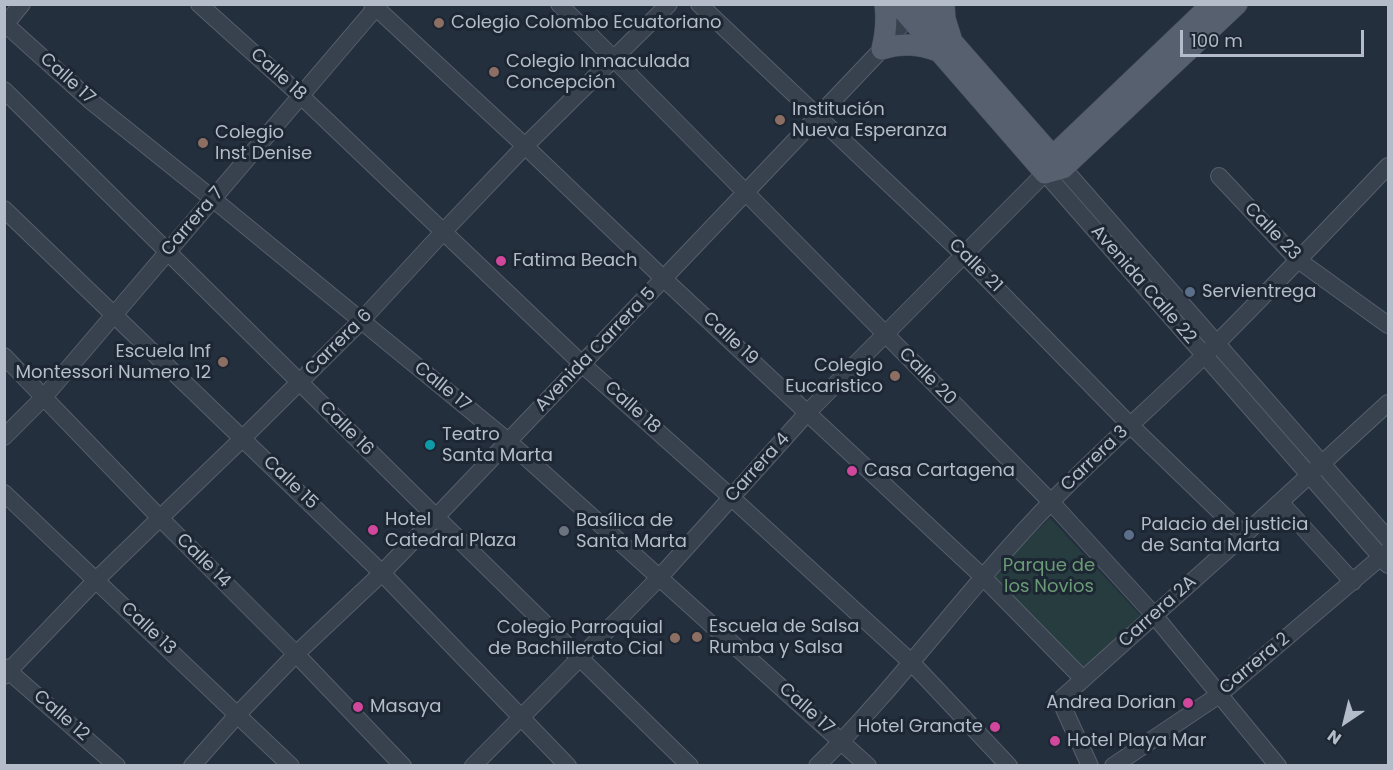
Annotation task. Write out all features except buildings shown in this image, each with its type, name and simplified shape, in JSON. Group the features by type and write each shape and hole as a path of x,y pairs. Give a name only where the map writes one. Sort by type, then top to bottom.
{"main road":[{"path":"885,4 886,32 882,49 910,44 946,47"},
{"path":"1054,166 1219,7"},
{"name":"Avenida Calle 22","path":"920,10 946,47 1054,166"}],"street":[{"path":"5,24 22,4"},
{"name":"Calle 20","path":"559,4 1051,502 1154,615 1278,765"},
{"name":"Carrera 6","path":"6,671 361,321 525,146 669,4"},
{"name":"Calle 21","path":"699,4 964,255 1130,425 1244,535"},
{"name":"Carrera 7","path":"4,437 44,397 376,6"},
{"name":"Calle 19","path":"376,6 983,577 1083,679"},
{"name":"Calle 18","path":"209,8 582,364 912,663 1009,765"},
{"name":"Avenida Carrera 5","path":"192,765 296,654 382,573 436,517 920,10"},
{"name":"Calle 17","path":"5,24 92,102 508,441 868,765"},
{"name":"Calle 16","path":"4,90 690,765"},
{"name":"Carrera 4","path":"473,765 659,579 808,412 1054,166"},
{"name":"Avenida Calle 22","path":"1054,166 1316,469 1386,558"},
{"name":"Carrera 3","path":"817,765 842,741 912,663 983,577 1051,502 1210,349 1389,166"},
{"name":"Calle 23","path":"1219,176 1298,260 1389,325"},
{"name":"Calle 15","path":"4,209 382,573 568,765"},
{"name":"Calle 14","path":"4,356 403,765"},
{"name":"Carrera 2A","path":"1090,765 1063,704 1083,679 1389,403"},
{"name":"Avenida Calle 22","path":"1316,469 1389,539"},
{"name":"Calle 13","path":"4,493 291,765"},
{"path":"1280,502 1353,582"},
{"name":"Carrera 2","path":"1113,765 1219,695 1353,582 1386,558"},
{"name":"Calle 12","path":"6,671 117,765"}],"green space":[{"name":"Parque de los Novios","path":"1050,518 1141,616 1085,669 990,576"}],"place":[{"name":"Colegio Colombo Ecuatoriano","path":"439,23"},
{"name":"Colegio Inmaculada Concepción","path":"494,72"},
{"name":"Institución Nueva Esperanza","path":"780,120"},
{"name":"Colegio Inst Denise","path":"203,143"},
{"name":"Fatima Beach","path":"501,261"},
{"name":"Servientrega","path":"1190,292"},
{"name":"Escuela Inf Montessori Numero 12","path":"223,362"},
{"name":"Colegio Eucaristico","path":"895,376"},
{"name":"Teatro Santa Marta","path":"430,445"},
{"name":"Casa Cartagena","path":"852,471"},
{"name":"Hotel Catedral Plaza","path":"373,530"},
{"name":"Basílica de Santa Marta","path":"564,531"},
{"name":"Palacio del justicia de Santa Marta","path":"1129,535"},
{"name":"Escuela de Salsa Rumba y Salsa","path":"697,637"},
{"name":"Colegio Parroquial de Bachillerato Cial","path":"675,638"},
{"name":"Andrea Dorian","path":"1188,703"},
{"name":"Masaya","path":"358,707"},
{"name":"Hotel Granate","path":"995,727"},
{"name":"Hotel Playa Mar","path":"1055,741"}]}
